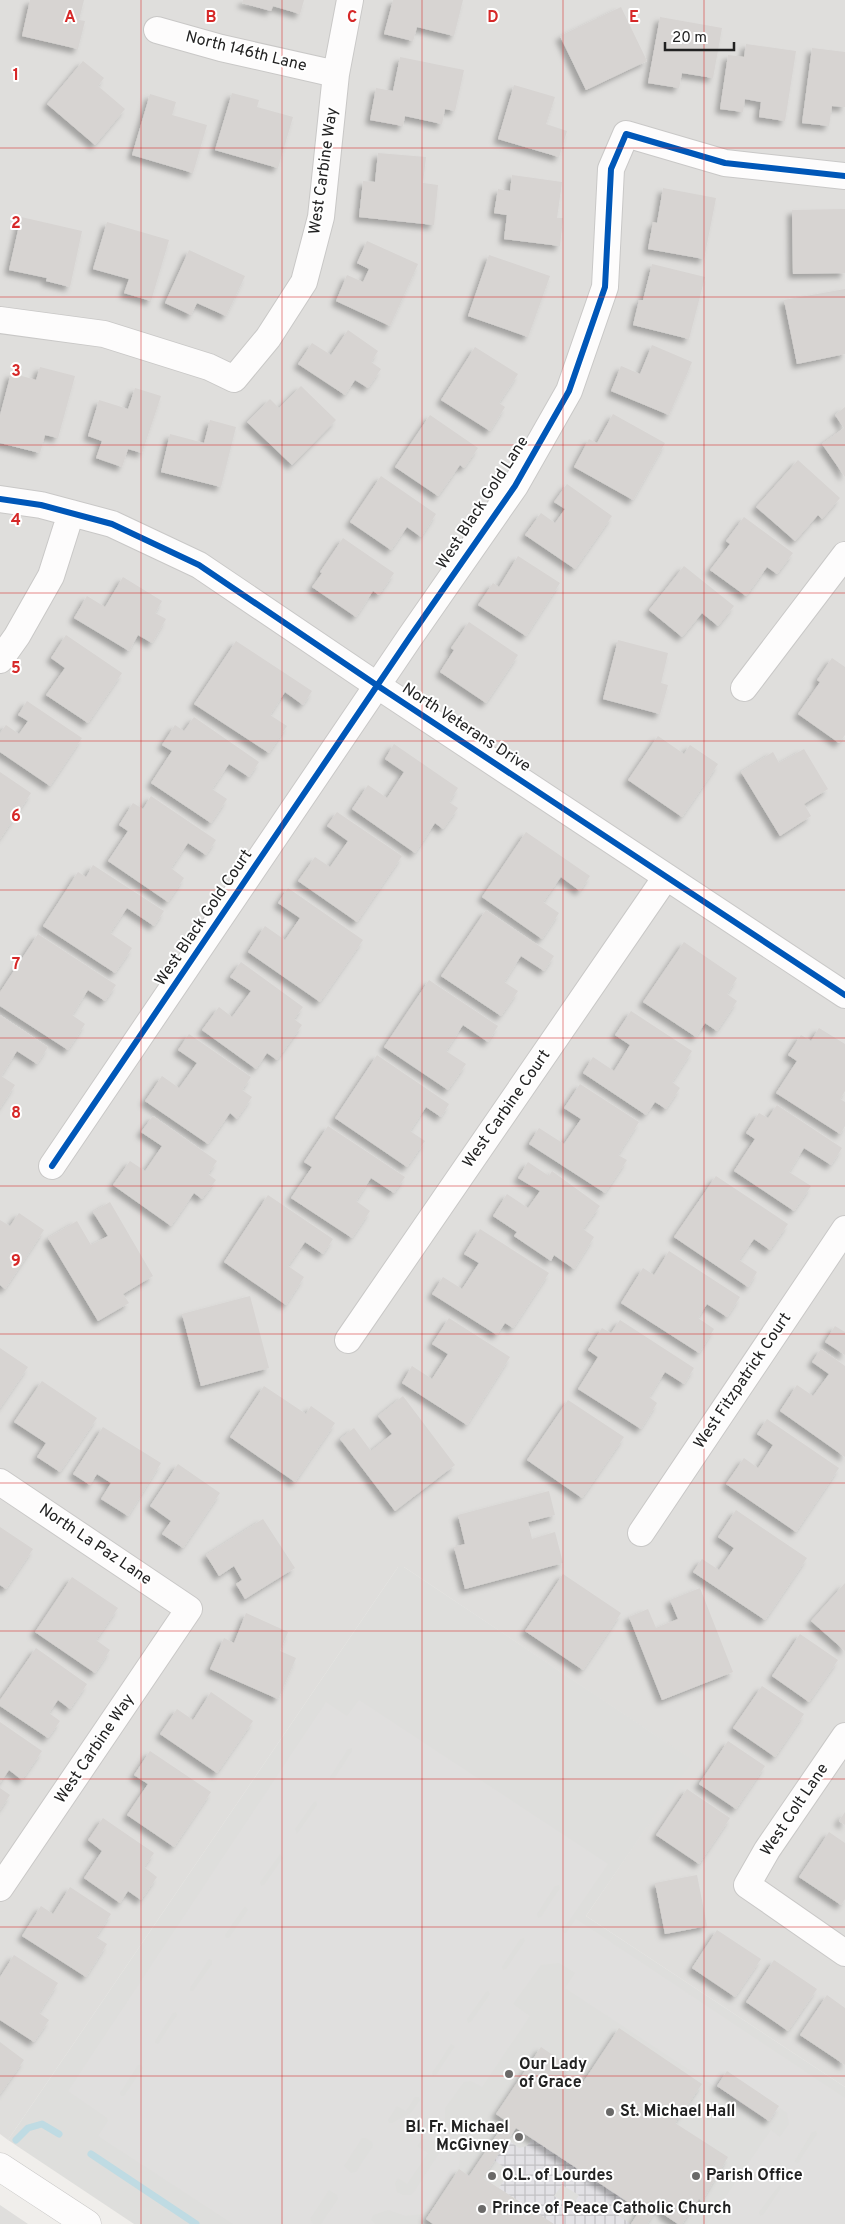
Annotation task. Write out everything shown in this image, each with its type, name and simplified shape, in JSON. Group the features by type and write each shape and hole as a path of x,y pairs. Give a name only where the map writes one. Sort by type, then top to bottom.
{"street":[{"name":"West Carbine Way","path":"0,320 104,334 209,367 234,379 268,338 304,282 321,217 336,74 350,0"},
{"name":"North 146th Lane","path":"157,30 221,48 336,74"},
{"name":"West Black Gold Lane","path":"378,686 515,486 569,392 605,287 611,169 626,134 726,163 845,176"},
{"name":"North Veterans Drive","path":"0,499 40,505 112,524 200,565 378,686 845,995"},
{"path":"0,660 17,636 51,576 72,513"},
{"path":"744,688 845,555"},
{"name":"West Black Gold Court","path":"52,1166 378,686"},
{"name":"West Carbine Court","path":"348,1340 666,877"},
{"name":"West Fitzpatrick Court","path":"641,1533 845,1229"},
{"name":"North La Paz Lane","path":"0,1482 189,1609"},
{"name":"West Carbine Way","path":"0,1888 189,1609"},
{"name":"West Colt Lane","path":"845,1736 767,1850 747,1885 845,1953"},
{"path":"0,2167 87,2224"}],"shaded area":[{"path":"0,0 845,0 845,2087 586,1916 692,1760 404,1567 398,1567 8,2140 0,2134"},
{"path":"398,1567 404,1567 693,1760 586,1916 845,2087 845,2224 134,2224 8,2140"},
{"path":"359,1700 608,1864 562,1931 564,1933 566,1933 576,1919 845,2098 845,2224 707,2224 771,2130 780,2137 789,2124 787,2113 780,2108 770,2123 565,1988 575,1973 559,1963 541,1965 513,2004 530,2016 482,2087 471,2081 464,2082 445,2108 445,2123 458,2141 459,2166 431,2209 423,2214 405,2216 388,2210 373,2215 371,2220 375,2224 321,2224 338,2199 337,2195 329,2190 310,2219 313,2224 233,2224 98,2136 108,2121 107,2118 68,2091 326,1702 347,1716","holes":["352,1748 352,1751 334,1779 330,1779 348,1749","316,1801 317,1805 297,1834 295,1829","280,1854 283,1858 264,1885 261,1886 260,1882","559,1885 560,1888 541,1917 538,1918 537,1914 555,1886","245,1906 248,1910 229,1938 226,1938 225,1935","524,1938 525,1941 506,1969 503,1970 502,1967 520,1939","209,1959 212,1960 212,1964 193,1991 190,1991 190,1988","488,1991 490,1994 471,2022 468,2023 467,2019","176,2012 177,2015 158,2044 155,2043 173,2013","451,2044 455,2046 436,2075 433,2076 432,2073","138,2065 141,2065 143,2068 124,2096 121,2096 120,2093","415,2097 419,2097 420,2100 411,2113 392,2123 389,2123 388,2120 397,2106 406,2111","816,2131 817,2134 798,2163 794,2162 812,2132","362,2138 366,2138 372,2142 373,2146 356,2172 351,2173 344,2166","422,2139 437,2143 440,2152 414,2192 411,2195 403,2195 397,2192 395,2183 398,2178 407,2184 428,2153 417,2146","780,2184 781,2188 763,2215 760,2216 759,2212"]},
{"path":"532,2138 624,2199 619,2207 619,2216 631,2224 552,2224 499,2188 506,2177 505,2168 494,2160 508,2140 519,2148 527,2146","holes":["562,2185 579,2195 572,2207 554,2196"]},
{"path":"0,2205 28,2224 0,2224"}],"building":[{"path":"30,0 84,0 79,20 85,21 78,49 22,36"},
{"path":"243,0 304,0 300,14 273,6 271,11 242,3"},
{"path":"393,0 463,0 454,36 417,27 413,41 384,34"},
{"path":"621,7 647,61 586,90 560,36"},
{"path":"660,17 722,28 713,78 682,73 679,88 648,83"},
{"path":"746,44 796,51 785,121 759,117 761,102 745,99 743,112 720,109 728,55 744,57"},
{"path":"812,48 845,52 845,107 832,106 829,126 802,123"},
{"path":"400,57 464,70 455,111 445,109 442,124 405,116 403,126 370,120 376,88 393,91"},
{"path":"83,61 104,78 98,86 125,109 95,145 47,104"},
{"path":"514,85 555,97 546,124 567,131 559,157 498,139"},
{"path":"232,93 259,100 257,107 293,117 278,168 215,150"},
{"path":"150,94 176,102 172,115 207,125 193,173 132,155"},
{"path":"378,153 426,157 423,183 438,185 434,225 359,217 363,181 375,182"},
{"path":"512,175 562,182 557,218 563,218 560,246 504,239 507,215 494,213 498,189 510,191"},
{"path":"663,188 716,198 704,259 648,249 653,222 657,223"},
{"path":"845,209 845,273 793,274 792,210"},
{"path":"21,217 82,231 70,287 46,281 47,278 9,270"},
{"path":"107,222 169,240 151,301 124,293 129,279 93,269"},
{"path":"367,241 418,264 390,326 336,301 347,275 363,282 369,269 357,263"},
{"path":"189,250 245,276 226,316 197,303 191,315 165,303"},
{"path":"489,255 550,276 528,337 468,316"},
{"path":"652,264 705,277 689,339 633,325 639,300 643,300"},
{"path":"845,289 845,354 797,364 784,300"},
{"path":"348,330 378,351 371,362 381,369 368,388 355,380 345,395 298,364 312,343 331,355"},
{"path":"652,345 692,362 669,415 611,391 621,366 640,374"},
{"path":"475,347 518,374 499,403 505,407 490,431 441,400"},
{"path":"40,367 75,376 58,438 45,435 40,453 0,443 0,415 11,373 36,380"},
{"path":"301,386 336,420 292,465 247,422 270,399 279,408"},
{"path":"135,388 161,396 142,453 128,449 122,467 96,458 102,441 88,436 99,400 128,409"},
{"path":"845,407 845,477 822,444 844,428 835,415"},
{"path":"613,414 665,443 633,500 574,467 589,439 597,443"},
{"path":"430,415 478,448 464,468 460,465 438,496 395,467"},
{"path":"210,420 236,427 221,487 161,472 170,434 204,443"},
{"path":"798,460 840,498 822,519 818,515 795,541 756,507"},
{"path":"381,476 436,514 421,537 407,527 391,550 350,522"},
{"path":"567,484 612,516 575,569 525,535 541,513 555,523 565,509 554,502"},
{"path":"744,517 793,553 777,574 767,567 746,596 710,570 730,544 726,541"},
{"path":"343,538 394,573 379,595 373,591 356,617 312,587"},
{"path":"518,556 560,583 526,636 478,605 493,583 499,587"},
{"path":"684,566 734,606 718,626 702,613 682,637 649,610"},
{"path":"123,577 162,601 155,613 166,619 152,643 138,635 129,651 74,618 87,596 105,607"},
{"path":"469,622 518,655 486,703 440,672 454,650 451,648"},
{"path":"66,635 122,673 88,723 46,695 65,668 51,658"},
{"path":"618,640 668,653 661,683 668,685 660,714 603,699"},
{"path":"236,641 312,691 303,705 285,692 270,715 287,726 269,753 194,704"},
{"path":"832,658 845,667 845,735 839,743 798,714 820,682 817,680"},
{"path":"27,701 82,738 50,786 0,752 0,733 6,725 19,734 28,721 18,715"},
{"path":"194,717 259,762 249,777 229,764 212,789 227,799 211,823 151,783 172,751 162,745 175,725 184,731"},
{"path":"658,736 684,754 690,745 718,764 682,817 628,780"},
{"path":"394,744 458,788 449,802 458,808 443,829 435,823 415,853 352,809 368,785 387,798 404,772 385,759"},
{"path":"804,749 828,789 804,804 811,816 780,836 741,772 773,752 779,763"},
{"path":"0,772 31,793 0,839"},
{"path":"151,796 216,840 206,855 188,843 171,868 184,878 168,902 108,861 128,831 119,825 133,803 143,809"},
{"path":"337,812 402,856 357,922 298,881 315,857 330,867 348,841 327,826"},
{"path":"526,832 590,876 580,891 561,877 543,902 559,913 542,939 482,897"},
{"path":"93,865 164,911 154,926 127,908 110,933 132,948 115,973 43,926 78,872 86,877"},
{"path":"288,888 363,940 320,1002 248,952 265,926 285,940 300,918 278,903"},
{"path":"486,910 554,956 544,971 521,956 504,982 518,991 501,1016 441,976"},
{"path":"38,934 116,985 105,1001 88,990 72,1015 85,1024 68,1050 0,1006 0,992"},
{"path":"684,942 737,978 727,994 737,1001 717,1031 705,1023 696,1037 643,1002"},
{"path":"241,962 303,1007 294,1019 302,1025 277,1060 267,1053 256,1069 202,1030 219,1007 232,1017 251,991 230,977"},
{"path":"429,980 498,1026 488,1042 463,1025 446,1051 466,1064 448,1090 384,1047"},
{"path":"631,1011 692,1051 672,1082 680,1088 666,1109 655,1102 646,1115 583,1073 593,1057 614,1071 630,1045 615,1035"},
{"path":"0,1015 48,1047 37,1064 17,1051 1,1076 15,1085 0,1108"},
{"path":"819,1028 845,1044 845,1091 840,1099 845,1102 845,1126 840,1134 776,1093 797,1061 788,1055 801,1035 811,1041"},
{"path":"189,1034 251,1077 242,1090 252,1097 237,1119 230,1113 208,1144 145,1101 162,1076 179,1088 197,1063 178,1050"},
{"path":"377,1055 449,1104 441,1117 426,1107 410,1131 425,1141 407,1167 335,1118"},
{"path":"580,1084 639,1122 618,1155 627,1160 605,1193 529,1144 539,1128 564,1144 581,1119 564,1108"},
{"path":"777,1105 842,1148 831,1165 804,1148 789,1172 811,1186 794,1211 734,1171 755,1139 746,1133 759,1113 768,1118"},
{"path":"153,1116 217,1161 208,1174 216,1180 202,1199 194,1193 171,1226 113,1185 130,1161 145,1171 162,1146 141,1132"},
{"path":"328,1126 405,1177 394,1193 371,1178 356,1201 370,1211 352,1238 291,1198 312,1167 304,1162"},
{"path":"528,1162 549,1176 552,1171 600,1206 583,1229 594,1237 574,1269 554,1255 551,1261 514,1236 517,1232 493,1216 507,1194 528,1208 540,1191 518,1178"},
{"path":"716,1176 788,1224 770,1250 754,1239 739,1260 757,1272 748,1287 674,1237"},
{"path":"268,1195 333,1239 323,1254 305,1242 288,1266 304,1277 286,1305 224,1262"},
{"path":"110,1202 153,1276 123,1294 129,1303 98,1321 48,1238 77,1221 91,1245 108,1236 93,1212"},
{"path":"19,1213 44,1230 5,1289 0,1285 0,1220 10,1226"},
{"path":"480,1229 549,1273 513,1328 505,1323 497,1335 432,1294 443,1277 462,1289 479,1263 464,1254"},
{"path":"669,1251 740,1297 727,1317 707,1304 698,1318 714,1329 699,1353 621,1303 643,1268 654,1275"},
{"path":"250,1296 269,1368 201,1386 182,1314"},
{"path":"449,1318 510,1357 467,1425 402,1383 412,1366 432,1379 448,1354 432,1344"},
{"path":"620,1320 694,1368 684,1384 665,1372 649,1397 657,1403 641,1429 578,1389 598,1357 588,1350 602,1328 611,1333"},
{"path":"835,1326 845,1332 845,1355 825,1342"},
{"path":"0,1348 28,1367 0,1408"},
{"path":"821,1349 845,1366 845,1457 780,1411 797,1385 813,1396 829,1374 812,1362"},
{"path":"42,1381 97,1418 60,1472 37,1457 46,1443 14,1422"},
{"path":"264,1386 306,1414 311,1406 335,1423 295,1482 230,1437"},
{"path":"403,1396 455,1465 395,1511 340,1439 354,1428 371,1451 392,1434 378,1416"},
{"path":"568,1400 624,1437 582,1498 527,1460"},
{"path":"767,1419 839,1468 796,1532 726,1484 744,1458 758,1468 773,1445 757,1434"},
{"path":"103,1427 161,1463 128,1516 101,1499 111,1483 97,1474 90,1485 73,1474"},
{"path":"178,1464 220,1493 183,1548 162,1534 171,1521 150,1506"},
{"path":"549,1491 555,1515 528,1522 532,1539 555,1532 563,1563 465,1589 454,1547 465,1544 458,1515"},
{"path":"736,1510 807,1558 765,1620 693,1572 702,1559 719,1570 734,1548 718,1537"},
{"path":"263,1519 295,1568 245,1599 236,1584 242,1580 234,1566 219,1576 206,1555"},
{"path":"0,1527 33,1549 6,1589 0,1585"},
{"path":"563,1574 621,1613 583,1670 525,1631"},
{"path":"72,1577 118,1608 96,1640 110,1650 95,1673 35,1632"},
{"path":"845,1583 845,1651 811,1621"},
{"path":"700,1588 733,1672 662,1700 629,1617 648,1609 656,1628 678,1619 670,1600"},
{"path":"246,1613 288,1632 280,1651 296,1658 278,1699 210,1669 224,1638 234,1643"},
{"path":"800,1634 838,1660 809,1702 772,1676"},
{"path":"36,1648 87,1684 70,1709 58,1700 49,1713 60,1721 48,1738 0,1706 0,1700"},
{"path":"762,1686 804,1714 775,1757 733,1728"},
{"path":"211,1692 253,1721 217,1773 160,1734 177,1709 193,1720"},
{"path":"0,1722 42,1751 22,1780 9,1770 0,1783"},
{"path":"728,1741 765,1766 736,1809 699,1784"},
{"path":"150,1751 211,1792 174,1847 127,1815 148,1784 134,1775"},
{"path":"0,1788 10,1795 0,1810"},
{"path":"687,1789 730,1818 699,1864 656,1835"},
{"path":"845,1812 845,1825 839,1821"},
{"path":"103,1818 154,1853 144,1867 157,1877 141,1900 128,1891 120,1903 84,1878 102,1851 88,1840"},
{"path":"829,1832 845,1843 845,1899 841,1905 799,1877"},
{"path":"697,1875 707,1926 665,1934 655,1883"},
{"path":"70,1887 111,1914 96,1937 107,1944 86,1977 22,1936 41,1906 53,1914"},
{"path":"717,1930 761,1959 735,1997 692,1968"},
{"path":"14,1955 58,1983 39,2013 49,2020 34,2042 0,2020 0,1977"},
{"path":"774,1960 817,1989 788,2031 746,2002"},
{"path":"827,1995 845,2008 845,2065 800,2035"},
{"path":"619,2028 702,2084 675,2123 728,2157 702,2201 699,2199 682,2224 678,2224 663,2214 664,2211 658,2207 647,2224 631,2224 640,2210 516,2128 483,2178 554,2224 433,2224 426,2219 459,2169 469,2176 506,2121 496,2114 541,2047 569,2066 565,2073 582,2084"},
{"path":"0,2042 24,2060 0,2094"},
{"path":"727,2071 779,2106 769,2121 717,2086"}],"waterway":[{"path":"16,2140 28,2128 42,2124 59,2134"},
{"path":"91,2154 196,2224"}],"cycle path":[{"path":"52,1166 410,637 515,486 569,391 605,287 611,169 626,134 725,163 845,176"},
{"path":"0,499 41,505 112,524 199,565 378,686 845,995"}],"place":[{"name":"Our Lady of Grace","path":"509,2074"},
{"name":"St. Michael Hall","path":"610,2112"},
{"name":"Bl. Fr. Michael McGivney","path":"519,2137"},
{"name":"O.L. of Lourdes","path":"492,2176"},
{"name":"Parish Office","path":"696,2176"},
{"name":"Prince of Peace Catholic Church","path":"482,2209"}]}
